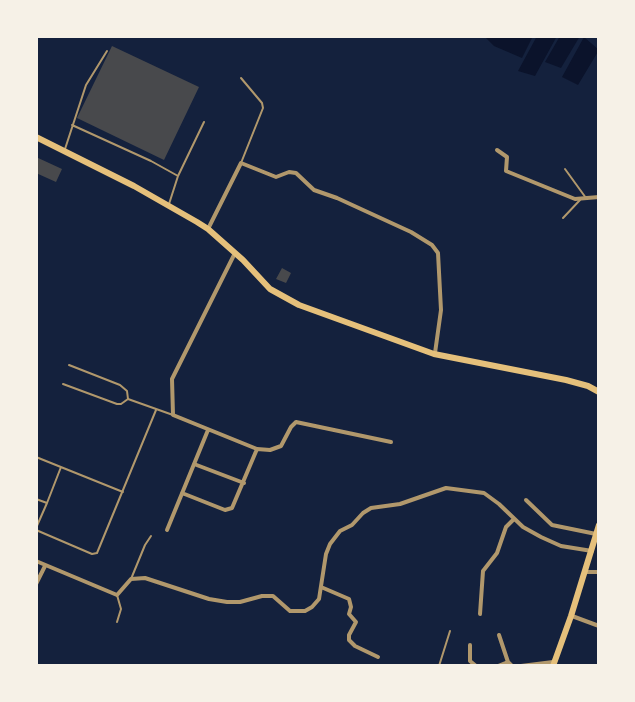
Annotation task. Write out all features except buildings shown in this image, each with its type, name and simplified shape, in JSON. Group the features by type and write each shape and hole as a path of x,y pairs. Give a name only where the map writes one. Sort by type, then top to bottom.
{"main road":[{"path":"36,137 168,205 208,229 270,289 283,297 434,354 566,380 588,386 599,392"},
{"path":"554,664 593,551 599,525"}],"street":[{"path":"497,150 507,157 506,171 580,200 599,197"},
{"path":"208,229 241,163 276,177 289,172 296,173 314,190 411,232 435,248 438,253 441,310 434,354"},
{"path":"235,253 172,379 173,416 257,449 270,450 281,446 296,422 391,441"},
{"path":"167,530 208,430"},
{"path":"182,493 229,510 234,505 257,449"},
{"path":"194,464 244,483"},
{"path":"36,561 117,595 131,579 145,578 209,599 227,602 273,596 286,609 297,612 305,611 316,604 326,554 334,536 340,531 352,525 371,508 400,504 437,490 454,488 484,493 514,519 541,537 561,546 593,551"},
{"path":"526,500 552,525 597,535"},
{"path":"480,614 483,571 497,553 506,527 514,519"},
{"path":"36,584 45,566"},
{"path":"586,572 599,572"},
{"path":"321,587 349,599 351,607 349,614 357,622 349,635 349,640 355,646 378,657"},
{"path":"571,616 599,626"},
{"path":"498,666 510,664 499,635"},
{"path":"470,645 470,661 476,666"},
{"path":"521,666 554,664"}],"lane":[{"path":"64,152 86,85 107,51"},
{"path":"241,78 262,103 263,108 241,163"},
{"path":"168,205 178,176 204,122"},
{"path":"72,124 178,176"},
{"path":"565,169 586,198"},
{"path":"563,218 580,200"},
{"path":"69,365 120,385 127,391 128,399"},
{"path":"63,384 117,404 128,399"},
{"path":"128,399 173,416"},
{"path":"61,467 36,529 92,554 97,553 156,410"},
{"path":"36,457 123,492"},
{"path":"36,499 47,503"},
{"path":"131,579 151,536"},
{"path":"117,595 121,609 117,622"},
{"path":"439,666 450,631"}],"water":[{"path":"484,36 533,36 522,58 494,46"},
{"path":"537,36 557,36 535,76 518,71"},
{"path":"560,36 580,36 561,68 545,62"},
{"path":"584,37 599,50 578,85 562,77"}]}
